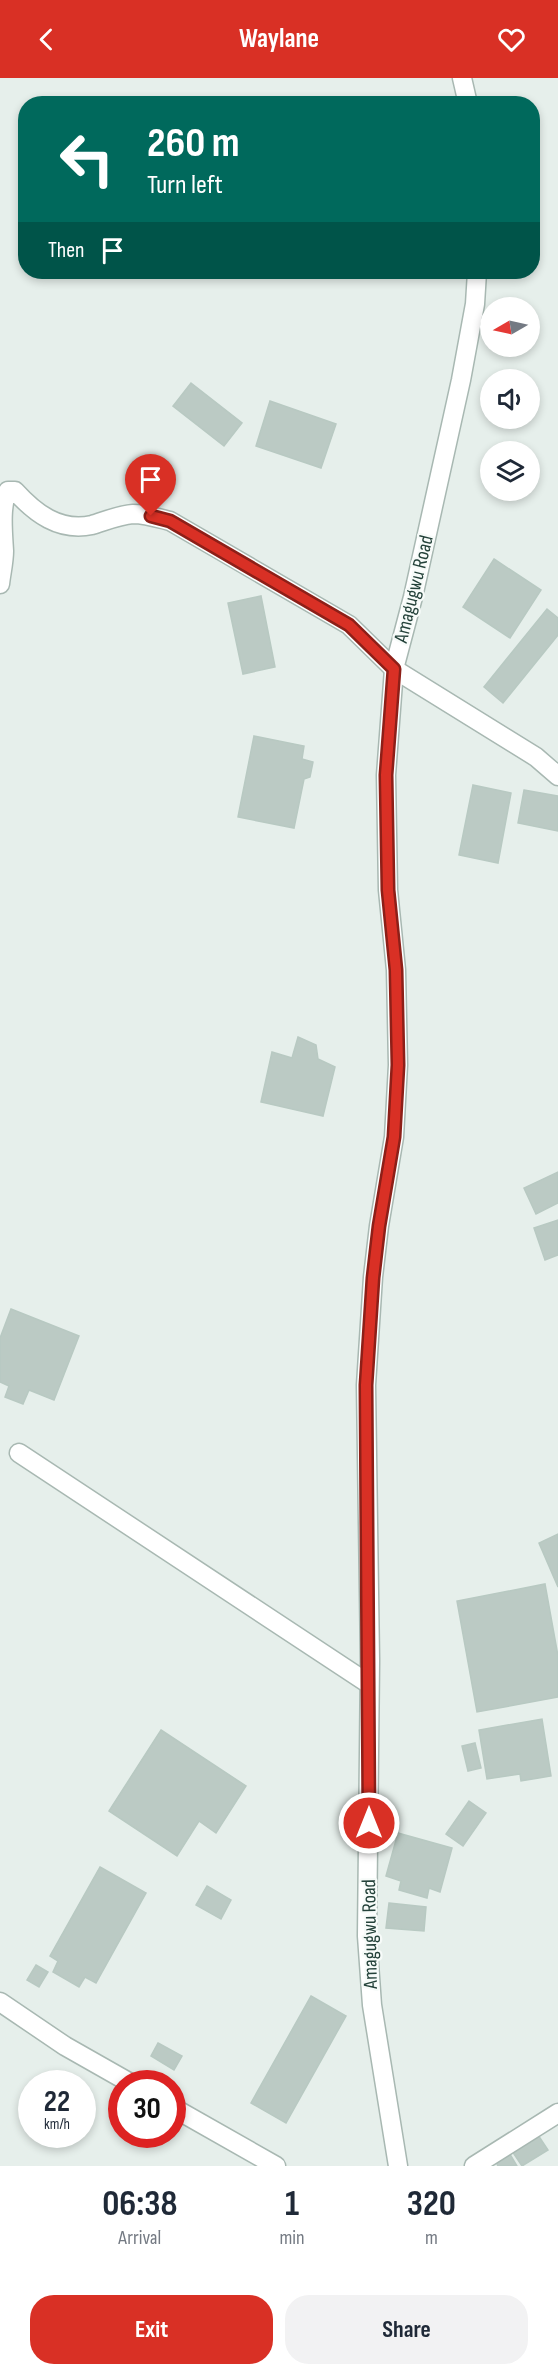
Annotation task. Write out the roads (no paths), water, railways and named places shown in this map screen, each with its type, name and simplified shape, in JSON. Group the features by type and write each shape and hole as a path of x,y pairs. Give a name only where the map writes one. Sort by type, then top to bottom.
{"street":[{"path":"462,78 466,96"},
{"name":"Amagugwu Road","path":"398,2166 372,2005 367,1936 369,1684 366,1385 368,1328 379,1226 394,1137 398,1065 396,970 388,890 386,775 394,669 413,597 461,380 475,304 477,279"},
{"path":"0,477 27,504 54,524 88,526 131,514 170,521 349,625 394,669 536,757 558,776"},
{"path":"0,584 4,553 1,504 4,494 11,490 15,491"},
{"path":"20,1453 369,1684"},
{"path":"0,2002 65,2046 108,2070"},
{"path":"474,2166 558,2113"},
{"path":"186,2115 276,2166"}]}
